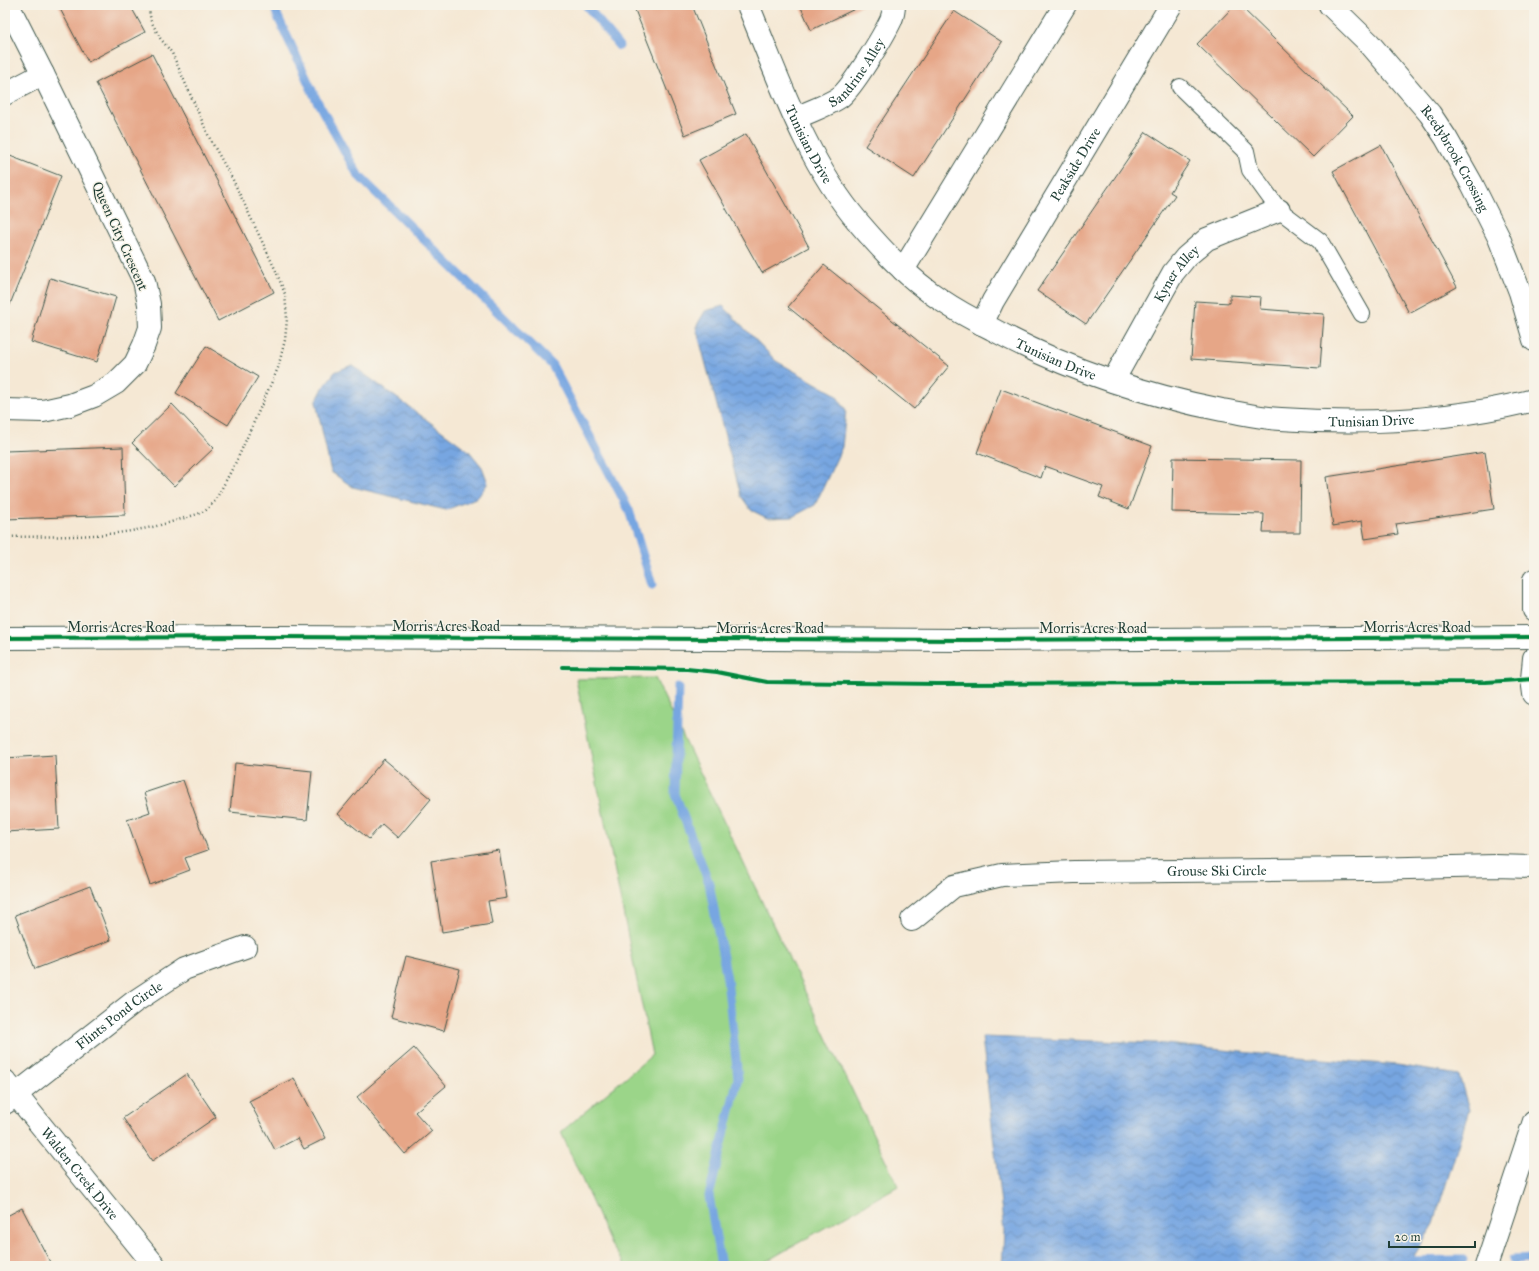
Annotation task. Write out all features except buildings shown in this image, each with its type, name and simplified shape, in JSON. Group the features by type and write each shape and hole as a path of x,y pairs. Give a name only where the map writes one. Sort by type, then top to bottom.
{"street":[{"name":"Queen City Crescent","path":"5,410 43,411 70,405 94,396 116,382 135,364 150,328 149,304 144,281 8,5"},
{"name":"Tunisian Drive","path":"748,5 796,118 816,159 839,196 857,221 885,253 903,270 939,299 1028,349 1113,381 1190,404 1279,419 1370,422 1425,418 1510,406 1534,400"},
{"name":"Sandrine Alley","path":"796,118 831,102 844,94 854,81 887,27 893,14 894,5"},
{"path":"903,270 1065,5"},
{"name":"Peakside Drive","path":"982,324 993,301 1171,5"},
{"name":"Reedybrook Crossing","path":"1330,5 1374,49 1430,114 1446,138 1472,184 1499,238 1520,292 1534,340"},
{"path":"5,94 43,74"},
{"name":"Kyner Alley","path":"1113,381 1173,273 1186,257 1207,239 1280,210"},
{"path":"1534,580 1534,610"},
{"name":"Morris Acres Road","path":"5,638 277,637 979,640 1534,637"},
{"path":"1534,658 1532,679 1534,694"},
{"name":"Grouse Ski Circle","path":"912,920 954,886 1002,876 1074,872 1367,870 1495,866 1534,867"},
{"name":"Flints Pond Circle","path":"8,1093 134,1002 184,969 245,947"},
{"name":"Walden Creek Drive","path":"8,1093 155,1266"},
{"path":"1486,1266 1534,1121"}],"lane":[{"path":"1180,87 1246,150 1250,170 1280,210 1320,241 1362,314"}],"path":[{"path":"5,537 82,536 128,532 198,514 206,510 215,501 237,460 278,368 285,340 287,319 285,294 276,271 233,180 210,138 172,53 160,38 151,21 148,5"}],"green space":[{"path":"655,678 898,1186 758,1266 626,1266 611,1245 561,1132 652,1055 576,679"}],"water":[{"path":"723,306 776,361 835,394 846,410 842,447 815,505 792,517 767,518 751,510 741,496 696,327 705,311"},
{"path":"352,365 469,451 482,467 488,483 478,497 446,510 353,487 331,472 316,402 324,386 335,372"},
{"path":"982,1037 1156,1043 1261,1054 1397,1065 1459,1075 1469,1110 1434,1223 1408,1266 1002,1266 1004,1232"}],"waterway":[{"path":"274,5 278,17 316,99 358,175 552,365 629,510 652,585"},
{"path":"586,5 619,46"},
{"path":"678,687 675,794 709,883 727,979 738,1078 709,1196 721,1266"},
{"path":"1513,1259 1534,1258"},
{"path":"1401,1261 1463,1260"}],"cycle path":[{"path":"5,638 277,637 963,640 1534,637"},
{"path":"563,667 687,669 717,672 767,682 938,684 1486,682 1534,679"}]}
